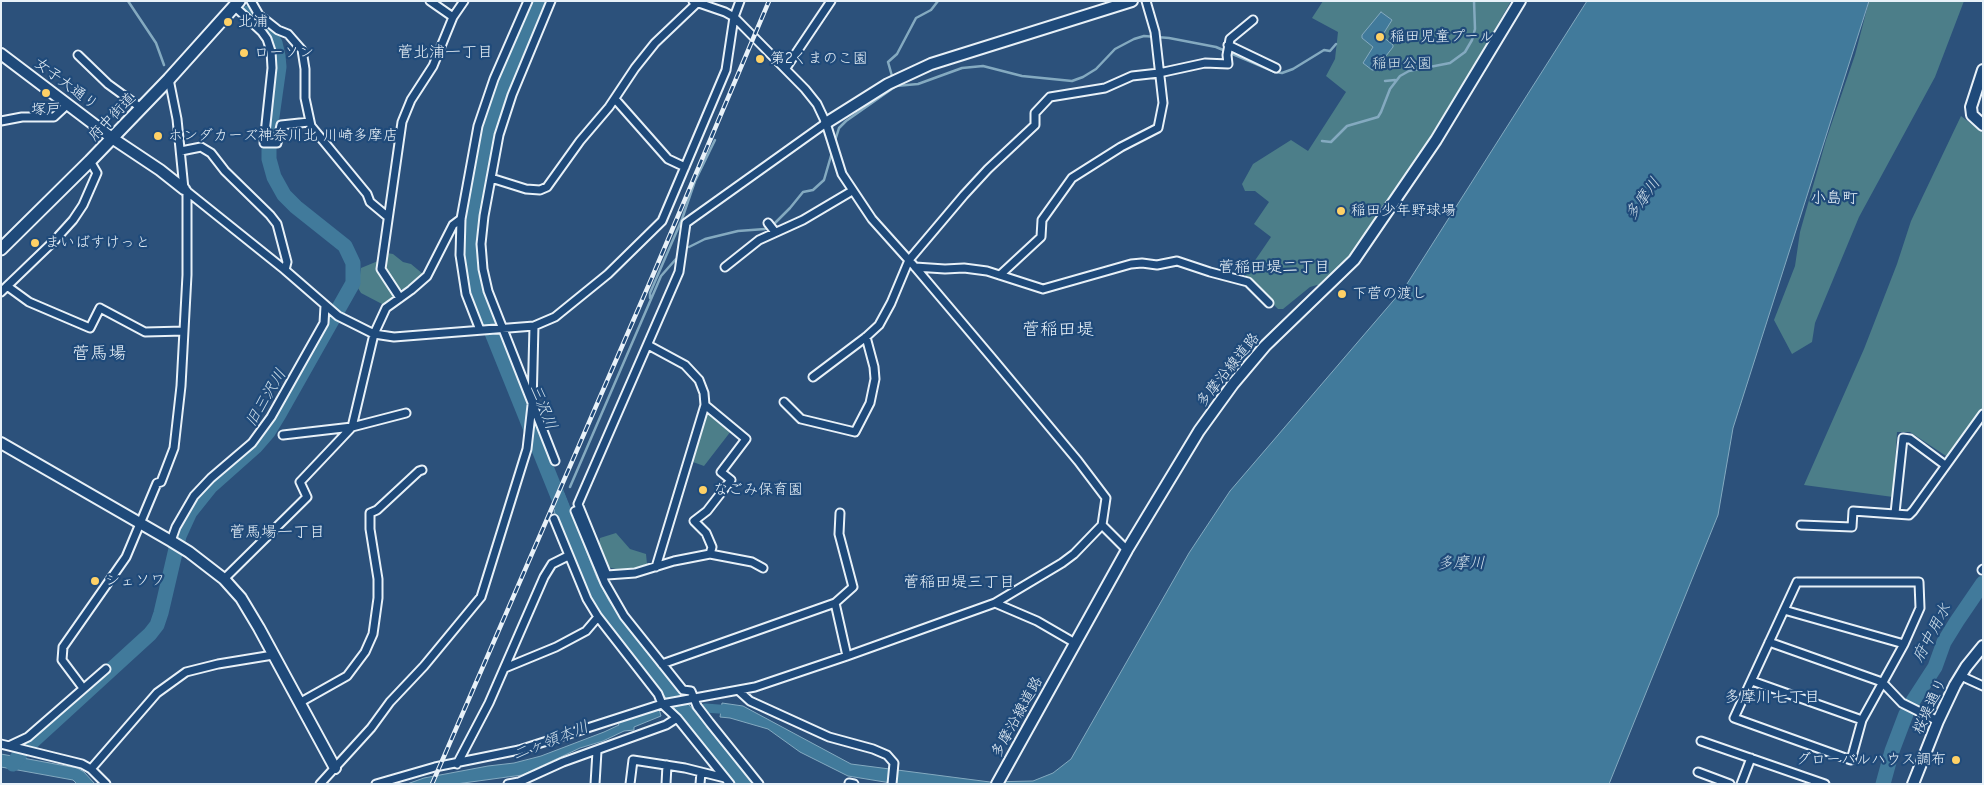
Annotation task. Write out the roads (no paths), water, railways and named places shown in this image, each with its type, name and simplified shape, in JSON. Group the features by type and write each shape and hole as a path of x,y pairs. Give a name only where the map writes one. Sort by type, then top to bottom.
{"main road":[{"name":"府中街道","path":"1,249 169,79 236,4"}],"street":[{"path":"251,1 259,15 278,30 288,34 302,50 308,122 367,194 370,202 388,217"},
{"path":"430,1 453,17"},
{"path":"400,298 381,269 402,122 409,104 433,66 453,17 464,1"},
{"path":"480,330 466,294 460,255 461,219 478,126 528,1"},
{"path":"551,1 508,105 499,135 482,232 482,244 483,269 488,291 555,461"},
{"path":"186,190 285,270 338,316 374,334 394,337 534,326 555,317 608,274 662,221 726,70 734,17 740,1"},
{"path":"786,68 831,1"},
{"path":"762,568 752,562 710,554 634,573 607,575 578,504 679,272 686,223 826,123 888,84 931,64 1132,1"},
{"path":"1000,275 1041,238 1042,220 1072,178 1121,147 1158,128 1163,103 1155,36 1146,1"},
{"name":"多摩沿線道路","path":"997,784 1127,550 1198,431 1233,384 1265,346 1354,260 1436,140 1520,1"},
{"path":"376,784 435,768 518,750 664,704 695,697 739,691 847,656 995,604 1062,563 1074,554 1102,525 1106,498 1078,461 915,267 872,219 842,174 826,123 817,104 786,68 734,17 695,2 655,43 634,68 614,99 547,186 540,190 526,189 491,178"},
{"path":"236,4 262,32 267,39 271,51 272,68 264,143 277,143 281,125 308,122"},
{"path":"813,377 879,325 909,260 988,168 1035,125 1035,113 1050,97 1105,88 1132,76 1159,73 1205,63 1228,64 1227,49 1230,39 1253,20"},
{"path":"1227,49 1276,68"},
{"name":"女子大通り","path":"1,54 112,138 186,190"},
{"path":"78,55 108,84 141,108"},
{"path":"1983,70 1971,107 1972,115 1983,125"},
{"path":"83,688 62,660 63,647 126,558 142,524 157,483 161,482 174,448 181,386 188,275 186,190 177,120 169,79"},
{"path":"614,99 668,160 686,168"},
{"path":"1,121 22,117 54,117 68,104"},
{"path":"181,151 200,147 211,153 225,171 270,215 276,224 285,252 287,262 285,270"},
{"path":"1,292 54,242 73,220 83,205 97,173 90,161"},
{"path":"725,267 772,228 803,220 852,191"},
{"path":"224,579 307,497 300,482 352,427 374,334 386,308 427,276 453,225 461,219"},
{"path":"915,267 964,268 1000,275 1043,289 1131,264 1157,265 1177,261 1248,282 1269,303"},
{"path":"7,286 29,302 90,328 100,308 145,332 184,331"},
{"path":"175,544 176,527 194,496 252,443 271,417 324,323 328,308"},
{"path":"320,784 371,728 390,702 424,666 481,597 527,450 532,405 534,326"},
{"path":"784,402 801,419 855,432 870,403 875,379 874,367 866,337"},
{"path":"648,345 685,365 699,380 704,393 704,405 656,567"},
{"path":"704,405 746,440 722,472 731,480 707,511 694,521 706,533 712,547 710,554"},
{"path":"283,435 352,427 406,413"},
{"path":"1801,525 1852,527 1853,511 1909,514 1913,512 1983,414"},
{"path":"1895,513 1903,438 1910,438 1945,465"},
{"path":"1,442 175,544 224,579 240,598 259,628 335,768"},
{"path":"299,703 347,676 365,652 373,634 378,598 378,579 370,530 370,513 378,510 422,470"},
{"path":"574,512 605,583 624,616 683,690 691,691 710,724 759,784"},
{"path":"662,664 835,603 853,587 839,534 840,513"},
{"path":"554,519 586,599 664,704 728,781"},
{"path":"1102,525 1127,550"},
{"path":"457,764 490,703 544,577 552,564 568,556"},
{"path":"1796,582 1919,582 1920,608 1904,644 1862,720 1851,760 1734,718 1769,642 1796,582"},
{"path":"835,603 847,656"},
{"path":"995,604 1037,621 1075,643"},
{"path":"1784,610 1904,644"},
{"path":"505,668 564,643 586,631 598,617"},
{"path":"1769,642 1882,682 1902,703 1938,721"},
{"name":"桜堤通り","path":"1913,784 1938,721 1961,676 1982,648"},
{"path":"90,769 157,693 186,672 218,664 273,655"},
{"path":"14,746 28,737 106,669"},
{"path":"1961,676 1983,686"},
{"path":"1752,680 1862,720"},
{"path":"739,691 750,701 829,737 887,755 894,763 892,784"},
{"path":"508,784 519,782 588,752 597,751 666,725 677,718"},
{"path":"1701,741 1810,781 1825,784"},
{"path":"1,744 82,764 106,784"},
{"path":"594,784 597,751"},
{"path":"1741,784 1751,758"},
{"path":"630,784 632,760 701,772 728,781"},
{"path":"666,784 667,766"},
{"path":"700,784 701,772"},
{"path":"1698,772 1730,784"}],"water":[{"name":"多摩川","path":"1587,1 1869,1 1733,428 1718,515 1609,784 897,784 848,776 800,752 768,729 720,717 722,703 743,706 851,764 990,782 1033,781 1053,773 1071,759 1189,553 1230,491 1405,287"},
{"path":"1381,12 1392,20 1382,36 1393,47 1375,70 1372,70 1363,63 1373,47 1362,38 1362,35"},
{"path":"564,494 597,578 609,601 635,638 753,784 735,784 605,622 589,597 554,511"},
{"path":"659,709 661,716 634,727 634,730 624,731 603,741 580,748 522,775 456,784 407,784 424,778 514,763 541,756 604,732 619,725 617,722"},
{"path":"1,754 77,768 84,772 95,784 77,784 73,780 1,767"}],"waterway":[{"path":"128,1 156,43 164,65"},
{"name":"三沢川","path":"539,1 495,108 483,154 475,201 471,233 471,261 473,281 486,318 567,519"},
{"path":"892,76 888,62 897,54 916,18 931,10 938,1"},
{"path":"1322,141 1331,142 1347,126 1378,117 1390,89 1400,76 1409,71 1450,63 1465,52 1472,40 1475,29 1474,1"},
{"name":"旧三沢川","path":"13,764 27,744 33,741 150,634 157,625 179,536 190,512 210,487 255,447 268,432 353,283 353,263 345,246 296,207 284,195 274,177 269,159 269,138 279,67 278,56 275,43 268,30 248,13"},
{"path":"834,144 839,128 846,121 896,86 918,84 962,68 983,66 1022,76 1072,81 1096,69 1115,49 1144,36 1169,38 1216,47 1275,72 1282,73 1293,69 1324,50 1330,51 1336,44"},
{"path":"1385,81 1395,80"},
{"path":"650,298 650,293 682,219 695,181 715,140"},
{"path":"689,247 705,239 738,231 765,229 773,225 803,192 813,190 824,180 833,149"},
{"path":"570,487 661,276 676,259"},
{"name":"府中用水","path":"1913,701 1935,667 1944,642 1983,583"},
{"name":"二ヶ領本川","path":"705,708 732,710"},
{"name":"府中用水","path":"1883,784 1892,751 1906,714"}],"railway":[{"path":"432,784 653,275 769,1"}],"place":[{"name":"北浦","path":"228,22"},
{"name":"稲田児童プール","path":"1380,37"},
{"name":"ローソン","path":"244,53"},
{"name":"第2くまのこ園","path":"760,59"},
{"name":"塚戸","path":"46,93"},
{"name":"ホンダカーズ神奈川北 川崎多摩店","path":"158,136"},
{"name":"稲田少年野球場","path":"1341,211"},
{"name":"まいばすけっと","path":"35,243"},
{"name":"下菅の渡し","path":"1342,294"},
{"name":"なごみ保育園","path":"703,490"},
{"name":"シェソワ","path":"95,581"},
{"name":"グローバルハウス調布","path":"1956,760"}],"district":[{"name":"菅北浦一丁目","path":"445,52"},
{"name":"小島町","path":"1834,198"},
{"name":"菅稲田堤二丁目","path":"1274,267"},
{"name":"菅稲田堤","path":"1058,330"},
{"name":"菅馬場","path":"99,354"},
{"name":"菅馬場一丁目","path":"277,532"},
{"name":"菅稲田堤三丁目","path":"959,582"},
{"name":"多摩川七丁目","path":"1772,697"}],"park label":[{"name":"稲田公園","path":"1402,64"}]}
